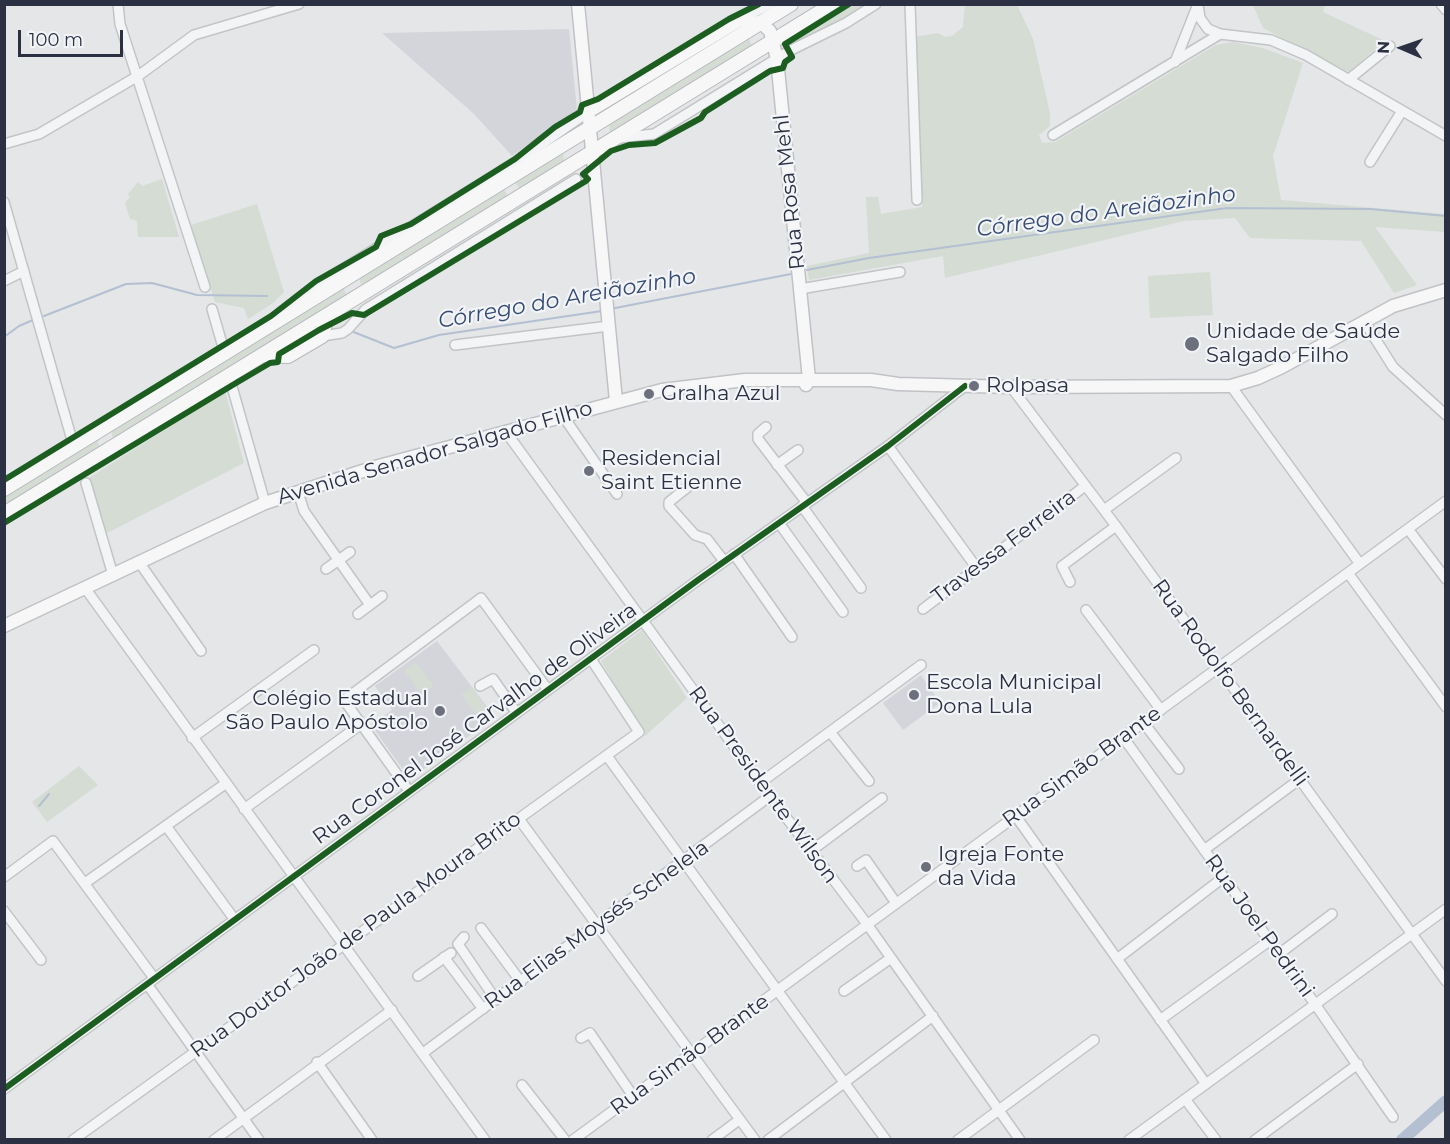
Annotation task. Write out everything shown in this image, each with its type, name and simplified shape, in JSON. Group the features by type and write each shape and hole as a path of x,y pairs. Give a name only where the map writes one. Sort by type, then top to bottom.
{"highway":[{"path":"4,489 108,428 791,4"},
{"path":"4,514 832,4"},
{"path":"504,182 515,190 516,198 511,202"},
{"path":"351,276 348,283 351,290 361,295"},
{"path":"263,355 288,356 322,336 327,316"},
{"path":"108,428 104,441 110,446 116,445"}],"main road":[{"path":"578,4 616,401"},
{"path":"588,112 740,20 761,23"},
{"name":"Rua Rosa Mehl","path":"761,23 770,31 777,59 807,383"},
{"name":"Avenida Senador Salgado Filho","path":"4,626 265,503 375,467 616,401 678,387 711,384 719,381 807,383 871,380 898,384 1011,387 1232,386 1282,367 1393,306 1446,290"}],"street":[{"path":"118,4 120,24 205,287"},
{"path":"4,144 39,134 138,76 194,35 299,4"},
{"path":"740,20 770,4"},
{"path":"614,139 654,134 777,59 876,4"},
{"path":"910,4 917,200"},
{"path":"1198,4 1200,18 1208,29 1220,34 1270,40 1348,80 1446,136"},
{"path":"1175,62 1198,4"},
{"path":"1441,4 1446,10"},
{"path":"1053,135 1220,34"},
{"path":"1348,80 1390,46"},
{"path":"1370,162 1402,111"},
{"path":"292,312 299,299 333,275 522,158 588,112"},
{"path":"322,336 342,333 366,309 576,179"},
{"path":"4,202 74,447"},
{"path":"4,281 24,271"},
{"path":"800,289 900,272"},
{"path":"212,309 225,354"},
{"path":"455,345 608,315"},
{"path":"1364,321 1393,366 1446,415"},
{"path":"229,375 265,503"},
{"name":"Rua Coronel José Carvalho de Oliveira","path":"4,1089 294,878 516,712 724,561 888,446 965,386"},
{"path":"1232,386 1360,564"},
{"name":"Rua Rodolfo Bernardelli","path":"1011,387 1116,526 1446,981"},
{"path":"563,416 617,494"},
{"path":"766,427 757,436 861,588"},
{"name":"Rua Presidente Wilson","path":"506,432 760,783 867,924 1020,1140"},
{"path":"888,446 976,567"},
{"path":"777,465 798,450"},
{"path":"1104,510 1176,458"},
{"path":"86,483 113,575"},
{"path":"689,486 669,502 669,506 695,535 707,539 724,561"},
{"name":"Travessa Ferreira","path":"923,609 1085,486"},
{"path":"298,492 304,511 370,605"},
{"name":"Rua Simão Brante","path":"573,1140 1446,501"},
{"path":"779,523 843,612"},
{"path":"1070,582 1062,566 1116,526"},
{"path":"1408,529 1446,579"},
{"path":"326,569 350,552"},
{"path":"734,554 792,637"},
{"path":"139,562 201,651"},
{"path":"1348,573 1446,707"},
{"path":"85,588 485,1140"},
{"path":"358,614 382,596"},
{"path":"409,791 344,700 482,598 548,690"},
{"path":"1086,610 1161,710"},
{"path":"192,738 314,650"},
{"name":"Rua Doutor João de Paula Moura Brito","path":"74,1140 194,1051 639,732 591,659"},
{"path":"760,783 921,665"},
{"path":"480,686 494,679 516,712"},
{"path":"1143,722 1179,769"},
{"path":"244,809 360,725"},
{"path":"830,732 869,781"},
{"name":"Rua Joel Pedrini","path":"1123,737 1315,1004 1393,1117"},
{"path":"607,756 886,1140"},
{"path":"1204,850 1300,779"},
{"path":"85,883 225,784"},
{"name":"Rua Elias Moysés Schelela","path":"423,1053 685,862 770,796"},
{"path":"811,851 882,798"},
{"path":"1015,815 1206,1084"},
{"path":"519,819 599,924 755,1140"},
{"path":"166,826 235,920"},
{"path":"4,876 53,841 85,883 151,981 194,1051 260,1140"},
{"path":"857,866 866,860 896,903"},
{"path":"1117,958 1224,877"},
{"path":"1129,1140 1446,909"},
{"path":"4,911 41,960"},
{"path":"1279,954 1332,915"},
{"path":"480,928 521,982"},
{"path":"464,937 458,944 496,1000"},
{"path":"1160,1020 1269,941"},
{"path":"418,976 447,955 483,1009"},
{"path":"844,992 891,958"},
{"path":"214,1140 317,1062 392,1010"},
{"path":"768,1140 933,1016"},
{"path":"581,1038 590,1034 633,1096"},
{"path":"957,1140 1094,1040"},
{"path":"317,1062 372,1140"},
{"path":"1255,1140 1358,1065"},
{"path":"522,1085 565,1140"},
{"path":"1185,1099 1215,1140"},
{"path":"712,1140 739,1120"}],"shaded area":[{"path":"844,5 872,5 789,47 785,39"},
{"path":"965,5 1017,5 1033,39 1050,113 1050,126 1039,135 1042,143 1055,142 1216,45 1233,42 1263,48 1303,63 1273,156 1281,200 1445,214 1445,232 1375,227 1417,285 1394,293 1361,241 1250,238 1235,218 1184,221 945,278 943,256 809,280 807,266 869,253 866,197 878,197 881,214 922,207 915,37 938,33 945,37 952,36 963,27"},
{"path":"1253,5 1325,5 1323,12 1385,41 1348,72 1263,28"},
{"path":"569,29 577,110 512,156 474,114 382,33"},
{"path":"748,37 753,48 610,134 609,123"},
{"path":"563,151 564,163 520,189 515,182"},
{"path":"162,179 179,237 138,237 137,221 130,219 125,203 130,197 128,194 138,182 142,186"},
{"path":"504,190 509,197 365,286 360,283 360,277"},
{"path":"257,204 284,292 273,303 248,319 244,308 215,302 191,225"},
{"path":"1210,272 1213,315 1150,318 1148,276"},
{"path":"345,286 344,290 348,296 115,439 112,436 112,430"},
{"path":"225,391 244,463 107,533 89,478"},
{"path":"99,437 98,443 101,448 5,509 5,494"},
{"path":"642,630 687,698 645,736 601,661"},
{"name":"Colégio Estadual São Paulo Apóstolo","path":"437,641 495,717 410,779 371,725 392,710 375,686"},
{"path":"416,662 434,686 422,695 404,671"},
{"name":"Escola Municipal Dona Lula","path":"921,675 940,703 903,730 883,703"},
{"path":"472,687 490,712 480,720 461,695"},
{"path":"79,766 98,785 47,822 32,802"}],"waterway":[{"name":"Córrego do Areiãozinho","path":"807,270 869,258 1227,208 1370,209 1446,216"},
{"name":"Córrego do Areiãozinho","path":"610,309 791,274"},
{"name":"Córrego do Areiãozinho","path":"44,316 126,284 152,283 197,295 267,296"},
{"name":"Córrego do Areiãozinho","path":"351,331 394,348 439,335 602,311"},
{"name":"Córrego do Areiãozinho","path":"4,337 19,326 33,320"},
{"path":"39,806 49,794"},
{"path":"1402,1140 1446,1101"}],"cycle path":[{"path":"4,480 271,316 316,281 376,247 381,236 411,224 515,159 555,127 580,112 582,105 598,99 729,19 759,4"},
{"path":"4,523 270,363 278,362 279,354 319,330 352,313 364,315 586,181 588,179 583,174 611,151 629,145 655,143 701,118 705,112 770,71 783,68 785,62 792,57 785,44 849,4"},
{"path":"4,1089 698,580 888,446 965,386"}],"place":[{"name":"Unidade de Saúde Salgado Filho","path":"1192,344"},
{"name":"Rolpasa","path":"974,386"},
{"name":"Gralha Azul","path":"649,394"},
{"name":"Residencial Saint Etienne","path":"589,471"},
{"name":"Escola Municipal Dona Lula","path":"914,695"},
{"name":"Colégio Estadual São Paulo Apóstolo","path":"440,711"},
{"name":"Igreja Fonte da Vida","path":"926,867"}]}
